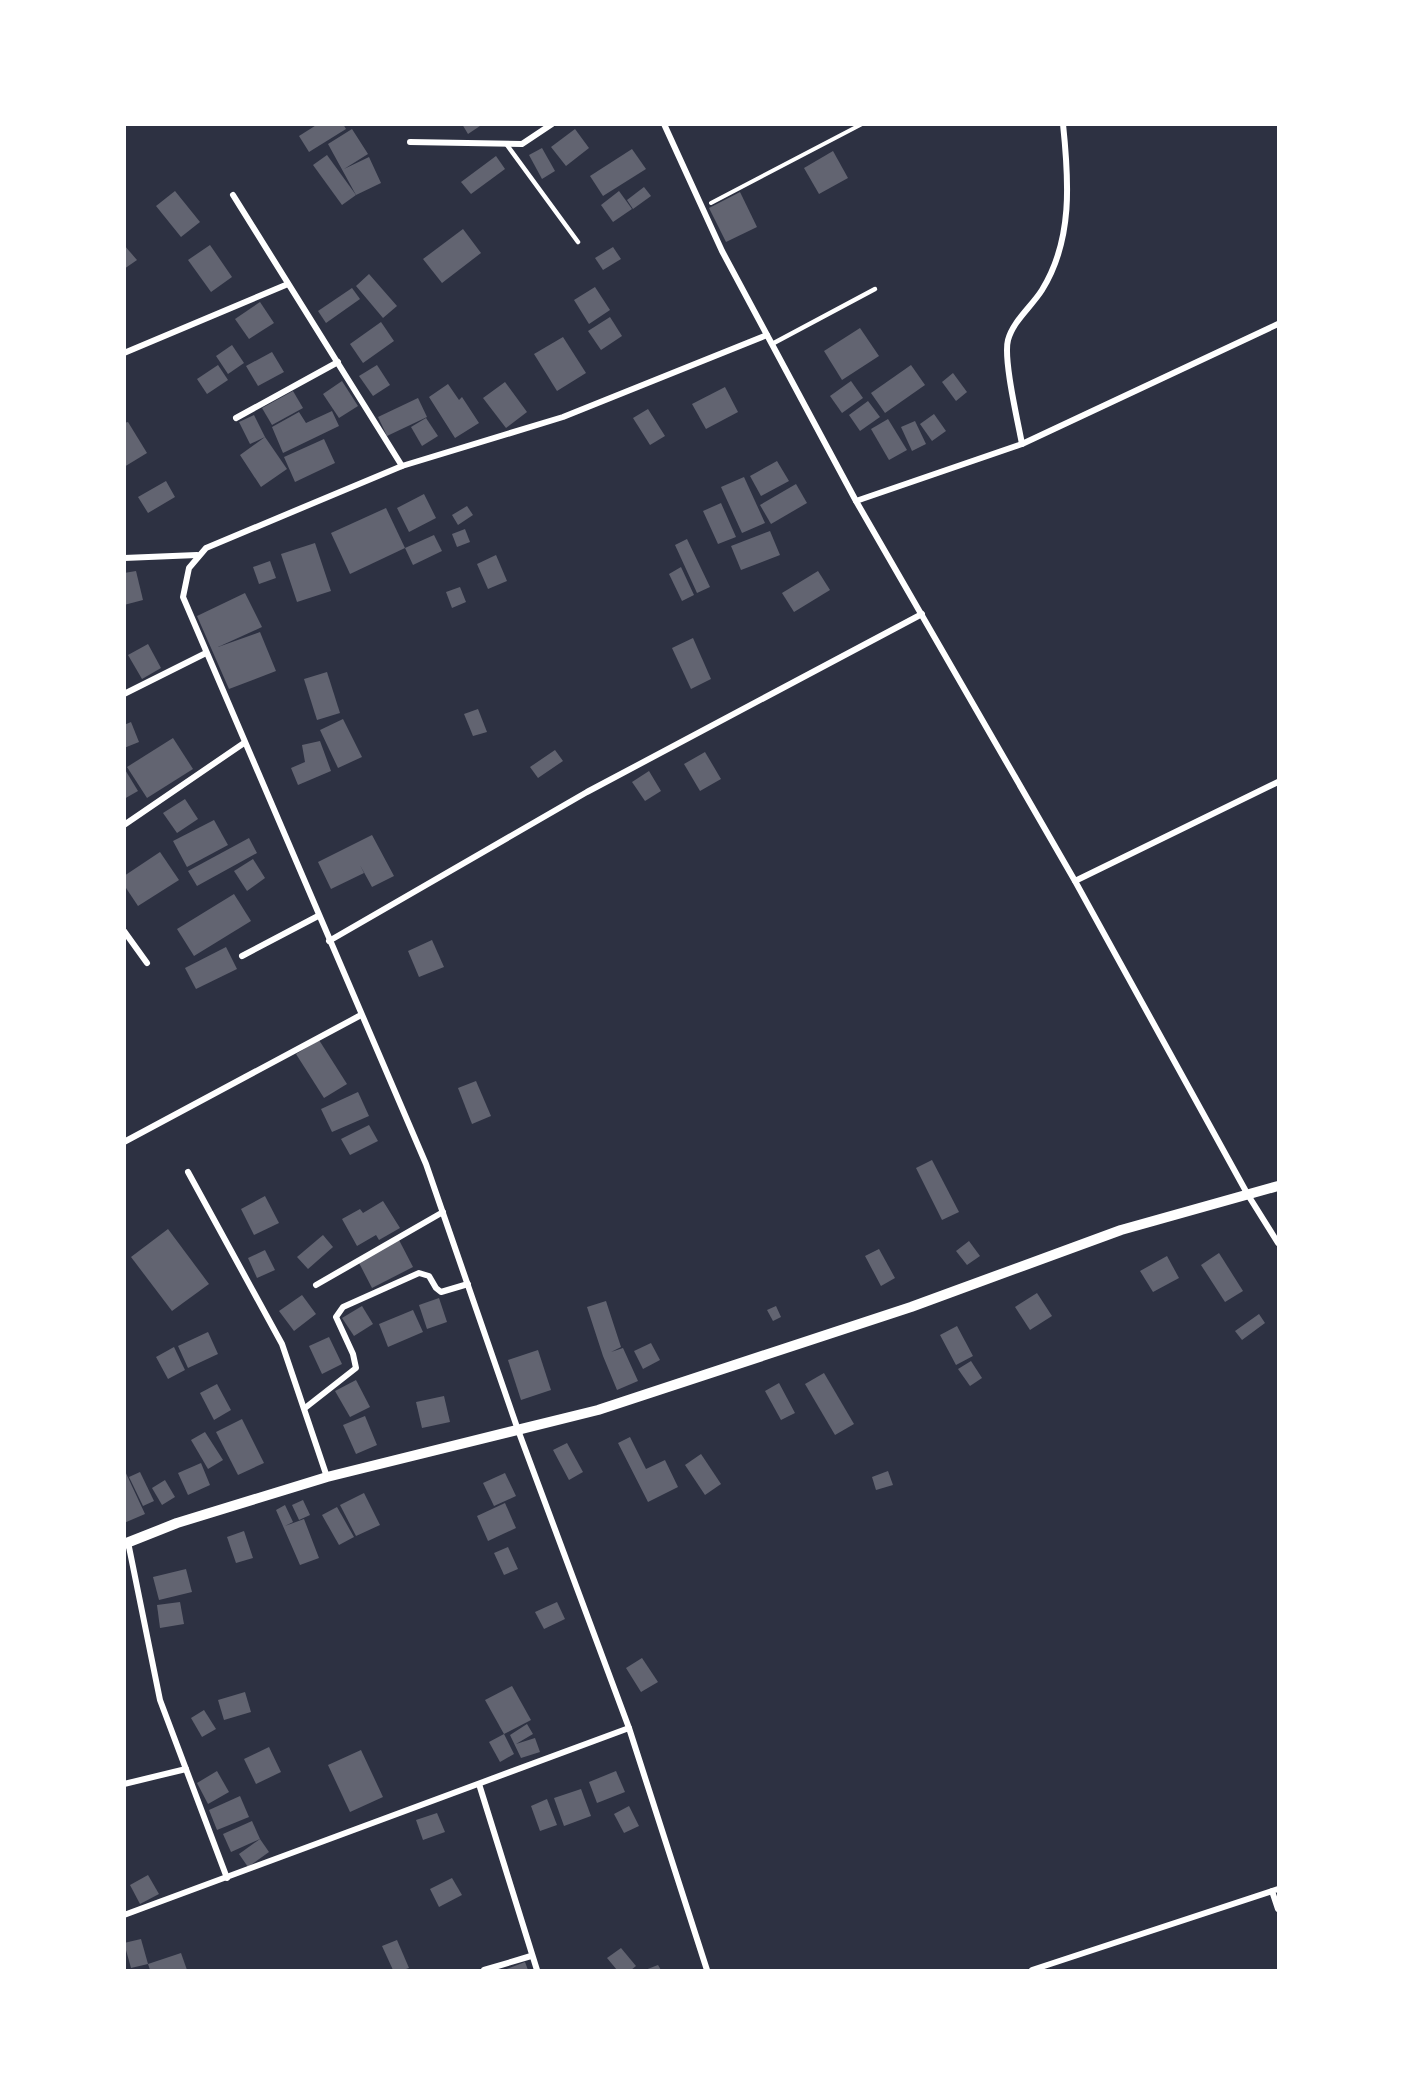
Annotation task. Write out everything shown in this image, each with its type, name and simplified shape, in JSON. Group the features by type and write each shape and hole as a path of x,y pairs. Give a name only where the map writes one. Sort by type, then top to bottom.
{"street":[{"path":"410,142 522,144 552,124"},
{"path":"664,124 703,208 767,335 856,501 1075,881 1248,1195 1278,1243"},
{"path":"1022,444 1010,377 1008,340 1046,282 1068,218 1068,170 1063,124"},
{"path":"233,195 402,466"},
{"path":"124,353 288,284"},
{"path":"856,501 1022,444 1278,324"},
{"path":"707,1971 629,1728 518,1430 426,1164 183,597 186,575 197,555 206,548 402,466 563,417 767,335"},
{"path":"236,418 338,362"},
{"path":"124,558 197,555"},
{"path":"329,941 587,792 922,614"},
{"path":"124,694 206,652"},
{"path":"124,825 244,743"},
{"path":"1075,881 1278,782"},
{"path":"242,956 318,916"},
{"path":"124,931 147,963"},
{"path":"124,1142 361,1015"},
{"path":"188,1172 269,1315 305,1408 327,1478"},
{"path":"227,1878 160,1700 126,1541 177,1523 327,1478 598,1410 911,1307 1121,1230 1278,1186"},
{"path":"316,1285 443,1212"},
{"path":"305,1408 356,1368 353,1354 336,1317 343,1307 418,1273 429,1276 441,1292 468,1284"},
{"path":"124,1915 629,1728"},
{"path":"124,1784 186,1769"},
{"path":"479,1784 537,1971"},
{"path":"1032,1971 1275,1890 1278,1909"},
{"path":"484,1971 531,1956"}],"lane":[{"path":"507,145 578,242"},
{"path":"772,344 875,290"}],"path":[{"path":"703,208 862,124"}],"building":[{"path":"318,124 343,124 346,129 309,152 299,136"},
{"path":"462,124 483,124 468,134"},
{"path":"352,129 368,154 344,169 369,157 381,183 356,195 328,144"},
{"path":"575,129 589,148 566,166 551,147"},
{"path":"542,148 555,171 542,179 529,155"},
{"path":"632,149 646,169 603,196 590,176"},
{"path":"833,151 848,178 819,194 804,168"},
{"path":"327,155 356,195 342,205 313,165"},
{"path":"496,156 505,169 471,194 461,182"},
{"path":"644,187 651,196 633,209 627,200"},
{"path":"175,191 200,222 181,237 156,206"},
{"path":"619,191 632,209 613,222 601,205"},
{"path":"740,192 757,227 726,242 709,208"},
{"path":"463,229 481,253 442,283 423,259"},
{"path":"124,245 137,260 124,269"},
{"path":"210,245 232,277 211,292 188,260"},
{"path":"613,247 621,259 603,270 595,258"},
{"path":"369,274 397,306 383,318 356,286"},
{"path":"595,287 610,310 589,324 574,300"},
{"path":"352,288 360,299 326,323 318,311"},
{"path":"260,302 274,323 249,339 235,319"},
{"path":"610,317 622,336 601,350 588,331"},
{"path":"381,322 394,341 363,363 350,344"},
{"path":"860,328 879,356 842,380 824,351"},
{"path":"563,337 586,373 557,391 534,354"},
{"path":"232,345 244,363 228,374 216,356"},
{"path":"272,352 284,372 258,386 246,366"},
{"path":"218,365 228,380 207,394 197,379"},
{"path":"377,365 390,385 373,396 359,376"},
{"path":"911,365 925,385 885,413 871,393"},
{"path":"953,373 967,392 956,401 942,382"},
{"path":"342,381 358,406 339,418 323,394"},
{"path":"851,381 863,398 842,413 830,396"},
{"path":"505,382 527,412 506,428 483,398"},
{"path":"448,384 459,400 462,397 479,423 455,438 429,397"},
{"path":"725,387 738,412 706,429 692,404"},
{"path":"293,391 303,408 272,425 262,408"},
{"path":"418,398 427,417 387,436 378,417"},
{"path":"868,401 880,417 860,431 849,415"},
{"path":"648,409 665,436 650,445 633,418"},
{"path":"332,411 339,426 283,453 272,427 299,412 306,423"},
{"path":"934,414 946,431 932,441 920,424"},
{"path":"254,415 265,437 250,444 239,422"},
{"path":"426,418 438,436 422,446 411,427"},
{"path":"888,419 907,450 889,460 871,429"},
{"path":"915,421 926,444 912,451 901,427"},
{"path":"128,422 147,453 124,467 124,423"},
{"path":"265,437 287,469 261,487 240,455"},
{"path":"324,439 335,463 295,482 284,457"},
{"path":"777,461 789,481 761,496 750,476"},
{"path":"744,477 765,523 742,533 721,487"},
{"path":"166,481 175,497 148,513 138,497"},
{"path":"796,484 807,503 771,524 760,505"},
{"path":"424,494 436,518 409,532 397,508"},
{"path":"721,503 736,537 718,544 703,511"},
{"path":"467,506 473,515 458,525 452,515"},
{"path":"386,508 405,548 350,574 331,533"},
{"path":"465,529 470,542 457,547 452,534"},
{"path":"770,531 780,555 741,570 731,546"},
{"path":"434,535 442,551 413,565 405,548"},
{"path":"687,539 710,587 697,593 675,545"},
{"path":"315,543 331,591 297,602 281,554"},
{"path":"496,555 507,581 488,589 477,564"},
{"path":"270,561 276,578 259,584 253,567"},
{"path":"681,567 694,595 682,601 669,574"},
{"path":"136,571 143,600 124,605 124,573"},
{"path":"818,571 830,590 794,612 782,593"},
{"path":"460,587 466,602 452,608 446,592"},
{"path":"245,593 262,627 218,647 260,632 276,671 229,689 197,616"},
{"path":"693,638 711,679 691,689 672,648"},
{"path":"148,644 161,668 142,679 128,655"},
{"path":"327,672 340,713 317,720 304,679"},
{"path":"478,709 487,732 473,736 464,714"},
{"path":"343,719 362,757 338,768 320,730"},
{"path":"131,722 139,742 124,748 124,725"},
{"path":"173,738 193,769 147,798 127,767"},
{"path":"320,741 331,771 298,785 291,768 305,762 302,745"},
{"path":"555,750 563,761 538,778 530,767"},
{"path":"705,752 721,779 700,791 684,764"},
{"path":"124,768 138,791 124,799"},
{"path":"649,771 661,791 645,801 632,782"},
{"path":"185,799 198,819 177,833 163,813"},
{"path":"214,820 228,845 187,867 173,841"},
{"path":"372,835 394,876 372,887 360,865 364,873 331,889 318,862"},
{"path":"249,838 257,853 197,886 188,871"},
{"path":"160,852 179,880 138,906 124,885 124,876"},
{"path":"253,859 265,878 247,891 234,871"},
{"path":"234,894 251,921 194,956 177,929"},
{"path":"432,940 444,967 419,977 408,951"},
{"path":"226,947 237,969 196,989 185,968"},
{"path":"319,1040 347,1084 324,1098 296,1054"},
{"path":"476,1081 491,1116 472,1124 458,1088"},
{"path":"358,1092 369,1116 332,1132 321,1109"},
{"path":"369,1125 378,1141 350,1155 341,1139"},
{"path":"932,1160 959,1212 942,1220 916,1168"},
{"path":"265,1196 279,1223 254,1235 241,1209"},
{"path":"383,1201 400,1228 379,1240 376,1235 357,1246 342,1219 360,1209 363,1213"},
{"path":"168,1229 209,1284 172,1311 131,1257"},
{"path":"323,1235 333,1247 308,1269 297,1257"},
{"path":"399,1240 413,1267 372,1288 358,1261"},
{"path":"969,1241 980,1256 967,1265 956,1251"},
{"path":"879,1249 895,1278 881,1286 865,1256"},
{"path":"265,1250 275,1270 257,1278 248,1258"},
{"path":"1219,1253 1243,1291 1225,1302 1201,1265"},
{"path":"1167,1256 1179,1278 1153,1292 1140,1271"},
{"path":"1037,1293 1052,1316 1030,1330 1015,1307"},
{"path":"302,1295 316,1314 294,1331 279,1311"},
{"path":"439,1298 447,1322 427,1329 419,1305"},
{"path":"606,1301 621,1347 611,1352 623,1348 638,1381 617,1390 587,1307"},
{"path":"362,1306 373,1324 354,1336 342,1318"},
{"path":"776,1306 781,1317 773,1321 767,1310"},
{"path":"413,1310 423,1332 388,1347 379,1324"},
{"path":"1259,1314 1265,1323 1242,1340 1235,1331"},
{"path":"957,1326 973,1356 956,1365 940,1335"},
{"path":"208,1332 218,1354 188,1368 178,1346"},
{"path":"329,1337 342,1364 322,1374 309,1346"},
{"path":"651,1343 660,1360 643,1369 634,1351"},
{"path":"174,1347 185,1370 168,1379 156,1357"},
{"path":"538,1350 551,1390 521,1400 508,1360"},
{"path":"971,1361 982,1378 970,1386 958,1369"},
{"path":"824,1373 854,1424 835,1435 805,1384"},
{"path":"356,1380 370,1407 350,1417 335,1391"},
{"path":"779,1383 795,1413 781,1420 765,1391"},
{"path":"217,1384 231,1410 214,1420 200,1393"},
{"path":"444,1396 450,1422 422,1428 416,1402"},
{"path":"365,1416 377,1445 356,1454 343,1425"},
{"path":"242,1419 264,1463 238,1475 216,1432"},
{"path":"205,1432 223,1460 208,1469 191,1440"},
{"path":"630,1437 646,1469 665,1460 678,1487 648,1502 618,1443"},
{"path":"567,1443 583,1472 569,1480 553,1450"},
{"path":"701,1454 721,1484 705,1495 685,1465"},
{"path":"201,1463 210,1485 188,1495 178,1473"},
{"path":"124,1469 145,1514 124,1523"},
{"path":"888,1471 893,1485 876,1490 872,1477"},
{"path":"140,1472 154,1501 143,1506 129,1477"},
{"path":"505,1473 516,1496 494,1506 483,1483"},
{"path":"165,1480 175,1497 162,1505 152,1488"},
{"path":"364,1493 380,1525 356,1536 340,1505"},
{"path":"303,1500 310,1515 299,1520 292,1505"},
{"path":"505,1503 516,1528 488,1541 477,1516"},
{"path":"285,1505 293,1522 285,1526 304,1519 319,1558 300,1565 276,1510"},
{"path":"337,1507 354,1537 339,1545 322,1515"},
{"path":"244,1531 253,1558 236,1563 227,1537"},
{"path":"508,1547 518,1569 504,1575 494,1553"},
{"path":"186,1569 192,1592 159,1600 153,1577"},
{"path":"180,1602 184,1624 160,1628 157,1605"},
{"path":"557,1602 565,1619 544,1629 535,1612"},
{"path":"642,1658 658,1682 641,1692 626,1668"},
{"path":"512,1686 531,1720 504,1734 485,1700"},
{"path":"245,1692 251,1712 224,1720 218,1700"},
{"path":"204,1710 216,1729 202,1737 191,1718"},
{"path":"527,1724 533,1734 516,1744 535,1738 540,1752 521,1758 510,1735"},
{"path":"504,1734 514,1754 500,1762 489,1742"},
{"path":"269,1747 281,1772 256,1784 244,1759"},
{"path":"361,1750 383,1797 350,1812 328,1765"},
{"path":"217,1771 229,1792 208,1804 197,1783"},
{"path":"616,1771 625,1792 597,1803 589,1782"},
{"path":"581,1789 591,1816 564,1826 554,1798"},
{"path":"240,1796 249,1817 217,1830 209,1810"},
{"path":"547,1799 557,1825 540,1831 531,1806"},
{"path":"629,1806 639,1826 624,1833 614,1814"},
{"path":"437,1813 445,1832 423,1840 416,1820"},
{"path":"252,1821 260,1839 231,1852 223,1834"},
{"path":"260,1839 269,1852 248,1867 239,1854"},
{"path":"148,1875 159,1894 140,1904 130,1885"},
{"path":"452,1878 462,1895 439,1907 430,1889"},
{"path":"141,1939 148,1964 131,1968 124,1943"},
{"path":"397,1940 409,1968 403,1970 393,1970 382,1946"},
{"path":"621,1948 636,1966 631,1970 617,1970 607,1958"},
{"path":"181,1953 187,1970 150,1970 148,1964"},
{"path":"525,1962 528,1970 504,1970"},
{"path":"658,1965 661,1970 645,1970"}]}
